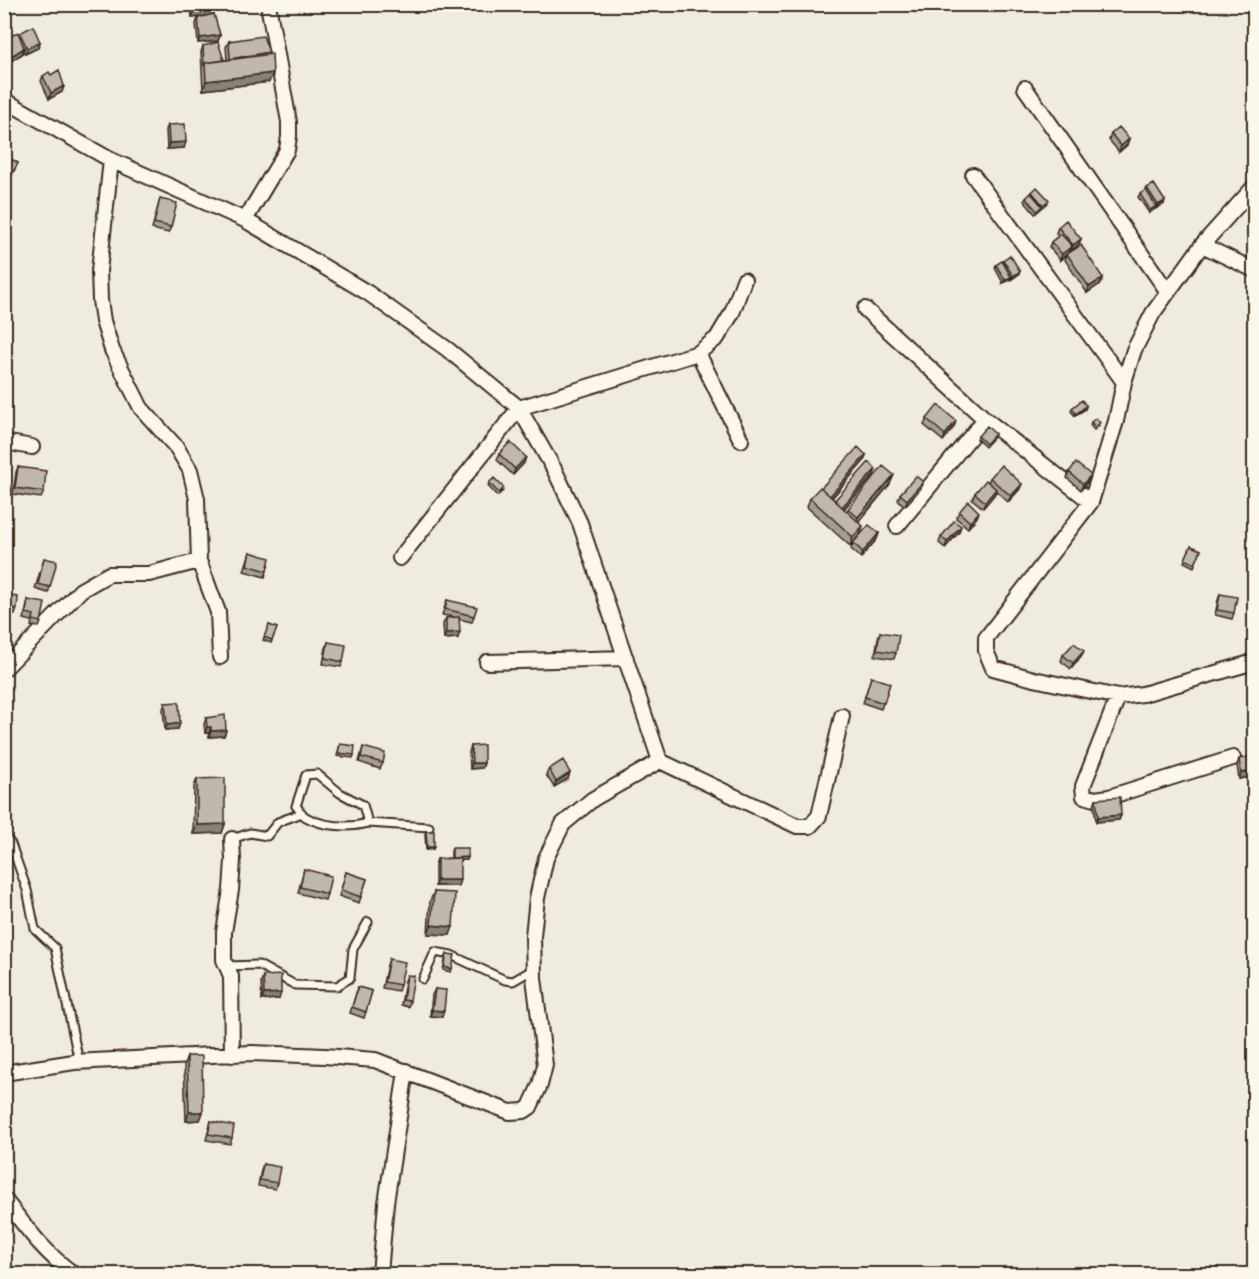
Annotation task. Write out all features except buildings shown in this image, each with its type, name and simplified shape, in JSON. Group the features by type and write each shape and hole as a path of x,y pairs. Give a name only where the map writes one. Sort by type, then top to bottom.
{"street":[{"path":"245,220 286,150 289,136 289,122 268,4"},
{"path":"1025,88 1168,292"},
{"path":"4,100 111,160 245,220 368,293 447,349 519,408 554,469 580,523 660,761 797,826 810,826 819,816 842,717"},
{"path":"111,160 99,271 103,321 112,350 141,408 177,448 190,470 197,499 199,561 218,612 220,657"},
{"path":"972,175 1124,382"},
{"path":"1254,187 1202,245 1153,314 1134,350 1124,382 1116,421 1091,502 986,638 986,651 993,668 1118,697 1143,694 1254,662"},
{"path":"1202,245 1254,270"},
{"path":"400,558 519,408 698,353 717,339 732,314 744,280"},
{"path":"865,309 985,419 1091,502"},
{"path":"698,353 741,440"},
{"path":"897,526 985,419"},
{"path":"4,442 32,447"},
{"path":"4,669 81,591 109,574 149,574 199,561"},
{"path":"488,662 626,658"},
{"path":"1118,697 1083,786 1084,796 1095,799 1109,797 1233,758"},
{"path":"4,1073 79,1062 232,1054 289,1054 375,1060 510,1112 524,1111 530,1107 540,1085 545,1065 534,969 533,936 537,898 546,858 563,824 593,799 660,761"},
{"path":"232,839 231,890 224,932 224,960 231,975 232,1054"},
{"path":"380,1275 386,1203 406,1071"},
{"path":"4,1199 32,1235 74,1275"}],"lane":[{"path":"368,823 363,805 340,793 318,774 306,775 296,806 305,817 336,826 356,826 368,823 429,827"},
{"path":"232,839 250,833 267,836 279,822 302,813"},
{"path":"4,836 11,844 27,890 35,929 56,948 79,1062"},
{"path":"227,966 259,965 295,985 337,986 350,978 353,949 368,922"},
{"path":"423,979 435,952 451,955 505,980 513,981 534,969"}]}
